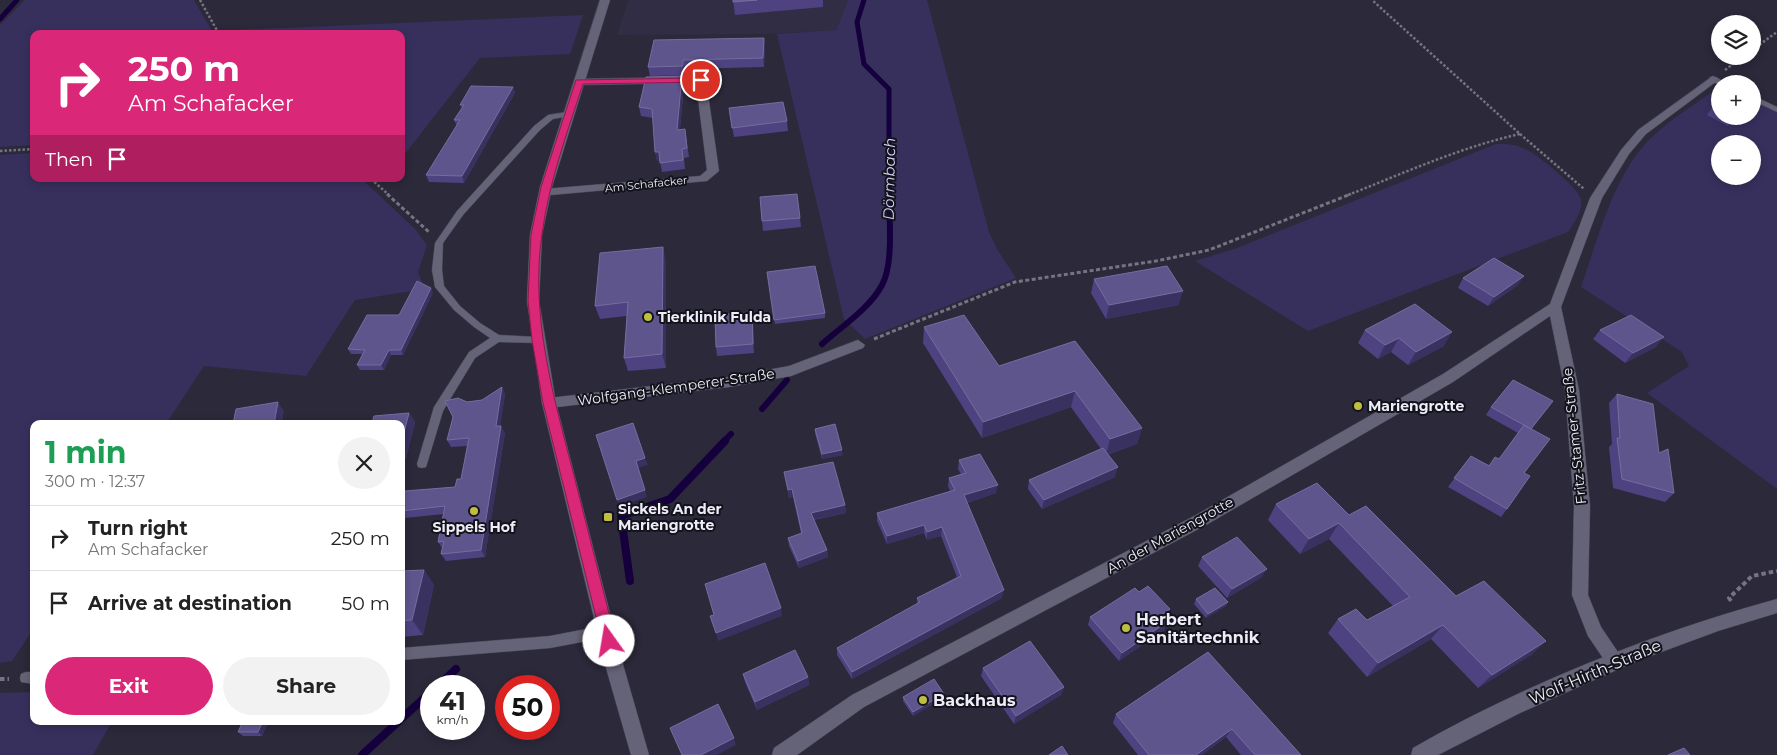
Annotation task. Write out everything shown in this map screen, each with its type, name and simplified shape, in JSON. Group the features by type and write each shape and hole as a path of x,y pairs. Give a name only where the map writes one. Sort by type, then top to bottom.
{"main road":[{"path":"567,114 605,0"}],"street":[{"name":"Am Schafacker","path":"544,194 703,179 713,171 701,80 579,82"},
{"path":"1555,307 1596,198 1625,152 1642,132 1711,80"},
{"path":"567,114 544,194 536,235 533,301 549,403 615,668 640,755"},
{"name":"Fritz-Stamer-Straße","path":"1555,307 1572,390 1582,506 1580,594 1594,632 1615,661"},
{"name":"An der Mariengrotte","path":"781,755 858,701 1201,520 1448,378 1555,307"},
{"name":"Wolfgang-Klemperer-Straße","path":"549,403 729,382 791,371 858,346"},
{"name":"Wolf-Hirth-Straße","path":"1420,755 1485,720 1615,661 1676,636 1777,606"}],"lane":[{"path":"1761,102 1777,110"},
{"path":"538,340 497,338 457,308 440,287 437,270 439,243 460,212 537,128 551,116 567,114"},
{"path":"422,464 438,410 472,355 497,338"},
{"path":"405,654 550,642 587,635 606,627"}],"path":[{"path":"200,0 218,30"},
{"path":"1372,0 1520,134 1596,198"},
{"path":"1761,44 1777,32"},
{"path":"1718,75 1732,65"},
{"path":"858,346 1015,282 1156,261 1209,250 1448,156 1501,138 1520,134"},
{"path":"0,151 30,149"},
{"path":"374,182 439,243"},
{"path":"1739,616 1729,598 1752,576 1777,570"}],"shaded area":[{"path":"25,0 194,0 211,30 30,30 30,145 0,147 0,25"},
{"path":"628,0 848,0 836,30 766,34 617,35"},
{"path":"848,0 927,0 989,232 997,249 1016,278 865,339 844,319 777,34 836,30"},
{"path":"583,15 570,54 480,58 405,154 405,30 235,30"},
{"path":"1711,92 1711,125 1761,125 1761,103 1777,112 1777,489 1647,393 1689,366 1682,352 1581,287 1609,207 1628,168 1639,151 1653,136"},
{"path":"1496,144 1516,145 1532,153 1566,180 1579,195 1581,208 1568,232 1308,331 1195,261 1237,248"},
{"path":"30,153 30,182 365,182 415,229 427,245 418,272 425,289 355,300 306,376 204,366 169,420 30,420 30,634 12,661 0,663 0,155"},
{"path":"30,692 30,725 110,725 93,755 0,755 0,693"}],"building":[{"path":"733,0 757,0 733,2"},
{"path":"764,38 763,58 683,60 683,66 648,67 654,40"},
{"path":"682,76 677,130 685,129 687,148 682,149 683,160 660,163 659,152 655,152 652,109 639,107 646,77"},
{"path":"471,86 513,87 462,176 426,175 460,120 454,120 464,105 460,105"},
{"path":"783,102 787,121 732,128 729,108"},
{"path":"797,194 800,218 762,221 760,197"},
{"name":"Tierklinik Fulda","path":"663,247 662,354 624,358 628,302 595,306 600,253"},
{"path":"1494,258 1524,276 1494,297 1463,278"},
{"path":"815,266 825,313 774,320 767,272"},
{"path":"1167,266 1183,291 1109,305 1094,279"},
{"path":"417,281 431,288 401,350 389,350 381,365 357,365 365,350 348,349 367,315 399,315"},
{"path":"1415,304 1452,332 1416,352 1399,338 1385,345 1365,330"},
{"path":"752,312 753,344 716,347 715,315"},
{"path":"964,315 999,366 1075,341 1142,428 1110,439 1075,391 983,422 924,327"},
{"path":"1631,315 1664,337 1633,353 1600,330"},
{"path":"1513,380 1553,401 1531,429 1491,407"},
{"path":"502,387 496,426 501,426 481,550 441,554 444,541 438,542 445,506 405,511 405,491 455,487 457,479 461,479 469,438 447,440 453,417 445,401 458,398 467,402 482,400"},
{"path":"1617,394 1653,404 1659,453 1668,449 1674,493 1622,479 1617,438 1620,438"},
{"path":"278,402 275,420 234,420 236,409"},
{"path":"409,413 405,428 405,420 373,420 374,416"},
{"path":"633,423 645,458 636,461 645,490 617,500 596,435"},
{"path":"835,424 842,450 822,454 815,429"},
{"path":"1524,425 1550,439 1524,473 1530,476 1507,509 1454,478 1471,456 1489,466 1495,457 1499,459"},
{"path":"1103,448 1118,467 1044,500 1029,480"},
{"path":"980,454 998,485 964,495 1004,590 852,672 837,648 920,602 917,598 961,576 942,527 927,532 924,525 887,536 877,513 955,490 949,478 966,473 959,460"},
{"path":"833,462 845,505 811,513 827,550 798,561 788,538 802,533 792,489 788,490 784,472"},
{"path":"1317,483 1349,515 1366,506 1456,596 1484,581 1546,641 1492,675 1443,625 1378,663 1338,619 1356,609 1367,620 1410,597 1339,523 1309,539 1276,504"},
{"path":"1237,537 1267,569 1232,589 1202,557"},
{"path":"765,563 781,608 716,633 710,616 714,615 705,584"},
{"path":"424,570 412,620 405,621 405,571"},
{"name":"Herbert Sanitärtechnik","path":"1148,586 1170,609 1161,615 1167,622 1122,653 1090,617 1135,588 1139,592"},
{"path":"1215,588 1228,602 1208,614 1196,599"},
{"path":"1030,641 1064,687 1016,716 983,668"},
{"path":"795,650 808,677 755,702 743,674"},
{"path":"1208,652 1301,755 1255,755 1232,729 1196,755 1149,755 1116,714"},
{"name":"Backhaus","path":"934,679 944,694 913,712 903,697"},
{"path":"718,704 734,738 701,755 682,755 670,728"},
{"path":"241,725 261,725 258,732 238,732"},
{"path":"1062,746 1068,755 1049,755"},
{"path":"1684,748 1690,755 1668,755"}],"waterway":[{"path":"0,19 17,0"},
{"name":"Dörmbach","path":"864,0 857,22 864,64 889,89 889,194"},
{"name":"Dörmbach","path":"822,344 855,317 870,302 882,285 886,276 889,253 889,194"},
{"name":"Dörmbach","path":"762,409 787,380"},
{"name":"Dörmbach","path":"723,442 731,434"},
{"name":"Dörmbach","path":"630,581 621,516 670,499 725,441"},
{"name":"Dörmbach","path":"450,675 456,669"},
{"name":"Dörmbach","path":"405,715 420,702"},
{"name":"Dörmbach","path":"362,755 395,725"}],"place":[{"name":"Tierklinik Fulda","path":"648,317"},
{"name":"Mariengrotte","path":"1358,406"},
{"name":"Sippels Hof","path":"474,511"},
{"name":"Sickels An der Mariengrotte","path":"608,517"},
{"name":"Herbert Sanitärtechnik","path":"1126,628"},
{"name":"Backhaus","path":"923,700"}],"route":[{"path":"609,641 549,403 533,301 536,235 546,187 567,114 579,82 701,80"}]}
